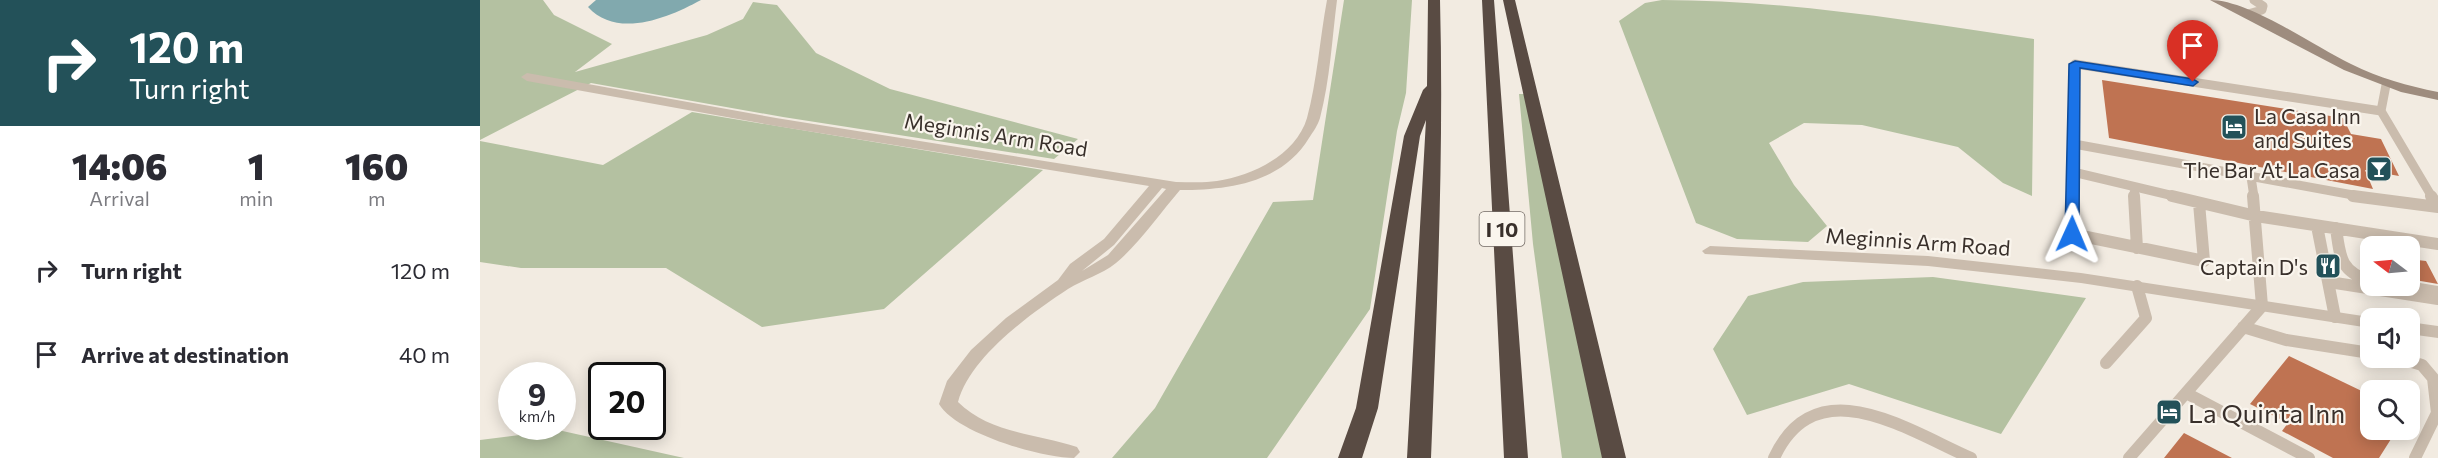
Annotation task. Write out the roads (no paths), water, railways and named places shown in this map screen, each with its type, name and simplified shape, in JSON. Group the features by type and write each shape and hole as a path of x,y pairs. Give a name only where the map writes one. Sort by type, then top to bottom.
{"highway":[{"path":"1419,458 1430,256 1435,74 1434,0"},
{"name":"I 10","path":"1488,0 1516,458"},
{"path":"1509,0 1614,458"},
{"path":"1350,458 1367,408 1412,136 1435,74"}],"street":[{"name":"Meginnis Arm Road","path":"527,77 776,122 1176,186 1216,186 1248,179 1282,161 1296,148 1313,120 1332,0"},
{"path":"2215,0 2248,14 2339,65 2386,85 2438,96"},
{"path":"1064,284 1076,268 1109,242 1159,183"},
{"path":"1070,452 977,426 958,416 948,404 953,386 977,354 1012,322 1064,284 1094,272 1113,258 1176,186"},
{"name":"Meginnis Arm Road","path":"1710,250 1928,261 2137,286 2360,321"}],"lane":[{"path":"2248,14 2262,10 2263,6 2254,0"},
{"path":"2199,203 2204,261 2072,234 2075,64 2381,111"},
{"path":"2386,85 2381,111 2438,207"},
{"path":"2074,144 2347,195 2438,207"},
{"path":"2073,172 2256,216 2438,244"},
{"path":"2129,458 2262,306 2251,177"},
{"path":"2134,187 2137,248"},
{"path":"2317,226 2336,317"},
{"path":"2336,228 2341,263 2360,278"},
{"path":"2329,282 2438,300"},
{"path":"2106,363 2146,318 2137,286"},
{"path":"2420,288 2438,291"},
{"path":"2243,327 2286,340 2360,351"},
{"path":"2415,458 2437,413 2433,378 2420,364"},
{"path":"2186,393 2309,458"},
{"path":"1774,458 1781,440 1801,421 1831,409 1863,413 1971,458"}],"water":[{"path":"596,0 701,0 658,19 628,24 600,17 588,7"}],"place":[{"name":"La Casa Inn and Suites","path":"2234,127"},
{"name":"The Bar At La Casa","path":"2379,169"},
{"name":"Captain D's","path":"2328,266"},
{"name":"La Quinta Inn","path":"2169,412"}]}
